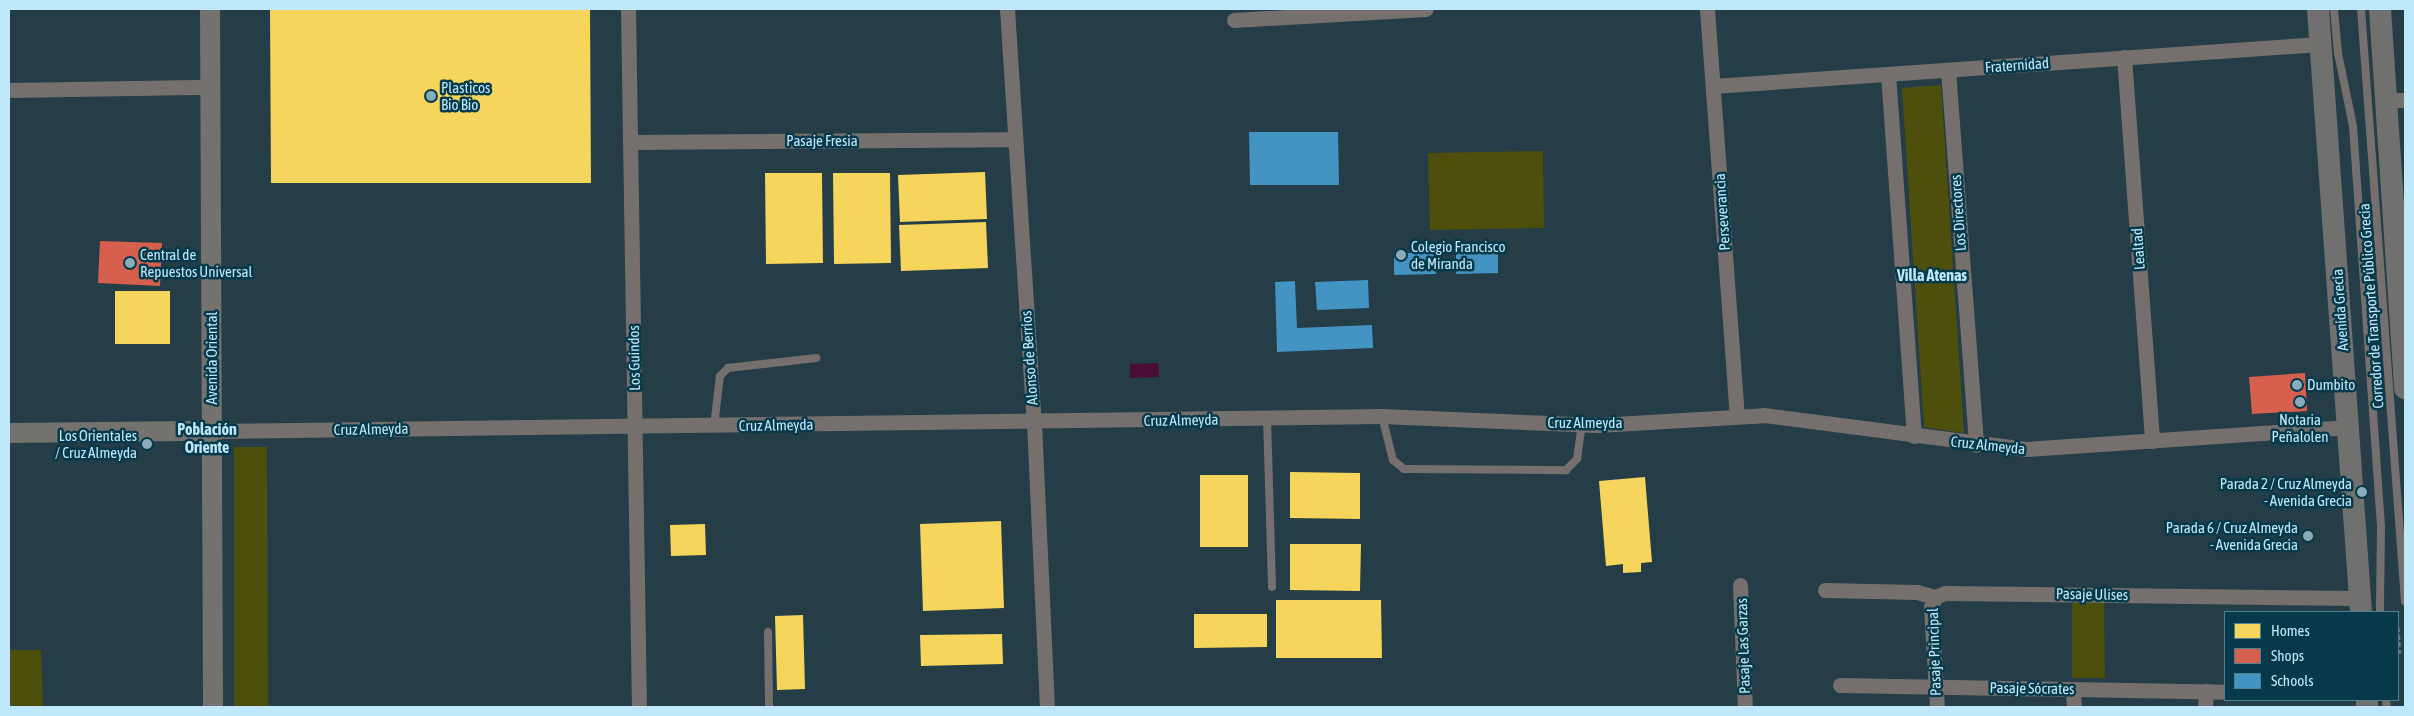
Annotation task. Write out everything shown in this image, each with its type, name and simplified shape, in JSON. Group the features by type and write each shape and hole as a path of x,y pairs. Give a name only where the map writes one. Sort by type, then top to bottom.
{"main road":[{"name":"Avenida Oriental","path":"210,9 213,707"},
{"name":"Avenida Grecia","path":"2318,9 2361,605"},
{"path":"2380,9 2396,100 2405,388"},
{"name":"Cruz Almeyda","path":"9,433 212,431"}],"street":[{"name":"Los Guindos","path":"628,9 639,707"},
{"name":"Alonso de Berríos","path":"1007,9 1034,422 1047,707"},
{"path":"1234,20 1426,9"},
{"name":"Perseverancia","path":"1707,9 1737,416"},
{"name":"Fraternidad","path":"1713,86 2320,44"},
{"name":"Lealtad","path":"2124,57 2152,441"},
{"name":"Los Directores","path":"1948,70 1976,445"},
{"path":"1888,74 1914,436"},
{"path":"10,90 211,87"},
{"name":"Pasaje Fresia","path":"630,142 1014,139"},
{"name":"Cruz Almeyda","path":"212,431 1034,422 1382,416 1582,425 1737,416 1786,417 1976,445 2048,449 2349,427"},
{"name":"Pasaje Las Garzas","path":"1740,585 1746,707"},
{"name":"Pasaje Ulises","path":"1825,590 1917,592 1935,597 1945,593 2361,605"},
{"name":"Pasaje Principal","path":"1935,597 1931,607 1937,707"},
{"name":"Pasaje Sócrates","path":"1840,685 2224,692"},
{"path":"2074,689 2074,707"},
{"path":"2205,707 2206,691"}],"lane":[{"name":"Corredor de Transporte Público Grecia","path":"2334,9 2338,53 2353,126 2380,526 2380,611"},
{"name":"Corredor de Transporte Público Grecia","path":"2361,9 2405,601"},
{"path":"714,426 720,376 728,368 816,358"},
{"path":"1382,416 1392,460 1404,469 1566,470 1577,459 1582,425"},
{"path":"1267,418 1272,587"},
{"path":"768,632 770,707"}],"path":[{"path":"2399,640 2400,653"}],"shaded area":[{"path":"1941,85 1964,433 1924,427 1902,88"},
{"path":"1543,151 1544,228 1430,230 1428,153"},
{"path":"1158,363 1159,377 1130,378 1130,364"},
{"path":"234,447 267,447 268,707 234,707"},
{"path":"2072,603 2104,603 2105,678 2072,678"},
{"path":"9,650 41,650 43,707 9,707"}],"building: Homes":[{"name":"Plasticos Bio Bio","path":"270,9 590,9 591,183 271,183"},
{"path":"985,172 987,219 900,222 898,175"},
{"path":"765,173 822,173 823,263 766,264"},
{"path":"833,173 890,173 891,263 834,264"},
{"path":"986,222 988,268 901,271 899,225"},
{"path":"115,291 170,291 170,344 115,344"},
{"path":"1290,472 1360,473 1360,519 1290,518"},
{"path":"1200,475 1248,475 1248,547 1200,547"},
{"path":"1645,477 1652,562 1641,563 1641,572 1623,573 1623,564 1606,566 1599,481"},
{"path":"1001,521 1004,608 923,611 920,524"},
{"path":"705,524 706,555 671,556 670,525"},
{"path":"1290,544 1361,544 1360,591 1290,590"},
{"path":"1276,600 1381,600 1382,658 1276,658"},
{"path":"1194,614 1267,614 1267,647 1194,648"},
{"path":"803,615 805,689 777,690 775,616"},
{"path":"1002,634 1003,664 921,666 920,635"}],"building: Shops":[{"name":"Central de Repuestos Universal","path":"100,241 162,243 160,286 98,283"},
{"path":"2305,373 2307,411 2252,414 2249,377"}],"building: Schools":[{"path":"1249,132 1338,132 1339,185 1250,185"},
{"path":"1456,252 1498,252 1498,273 1456,274"},
{"path":"1394,253 1436,253 1436,274 1394,275"},
{"path":"1368,280 1369,308 1317,310 1315,282"},
{"path":"1295,281 1297,328 1372,325 1373,348 1277,352 1275,282"}],"place":[{"name":"Plasticos Bio Bio","path":"431,96"},
{"name":"Colegio Francisco de Miranda","path":"1401,255"},
{"name":"Central de Repuestos Universal","path":"130,263"},
{"name":"Dumbito","path":"2297,385"},
{"name":"Notaria Peñalolen","path":"2300,402"},
{"name":"Los Orientales / Cruz Almeyda","path":"147,444"},
{"name":"Parada 2 / Cruz Almeyda - Avenida Grecia","path":"2362,492"},
{"name":"Parada 6 / Cruz Almeyda - Avenida Grecia","path":"2308,536"}],"district":[{"name":"Villa Atenas","path":"1932,275"},
{"name":"Población Oriente","path":"207,438"}]}
